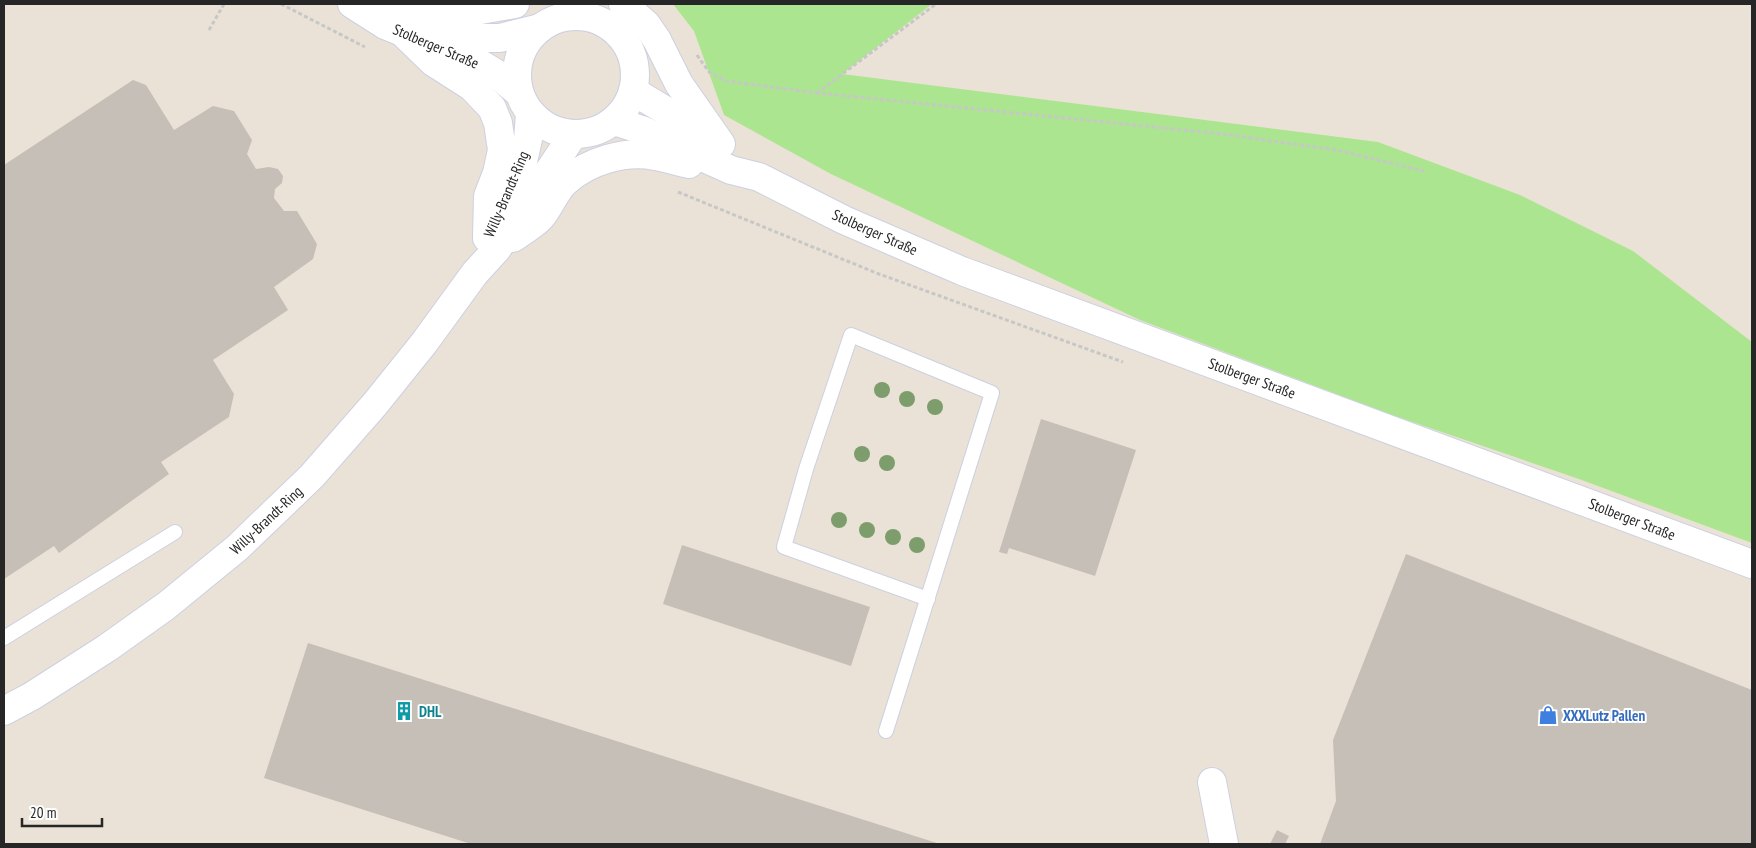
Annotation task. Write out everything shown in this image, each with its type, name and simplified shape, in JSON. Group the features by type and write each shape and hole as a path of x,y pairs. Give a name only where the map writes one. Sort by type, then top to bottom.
{"main road":[{"name":"Stolberger Straße","path":"352,4 384,24 405,23 515,4"},
{"name":"Stolberger Straße","path":"374,4 394,8 405,23 498,74 524,103"},
{"name":"Stolberger Straße","path":"623,4 646,24 657,40 678,84 721,144"},
{"path":"576,16 587,17 609,26 626,42 631,53 636,76 634,91 628,105 614,121 594,132 573,135 560,133 546,127 524,103 516,71 520,53 529,38 553,20 576,16"},
{"name":"Stolberger Straße","path":"405,23 481,38 500,38 540,28"},
{"path":"405,23 433,62 472,87 492,108 498,123 502,150 497,174 488,196 492,244 540,218 564,182 603,161 638,154 687,164 732,170"},
{"name":"Stolberger Straße","path":"634,91 721,144 759,177"},
{"name":"Willy-Brandt-Ring","path":"492,244 523,162 528,139 524,103"},
{"name":"Stolberger Straße","path":"614,121 642,130 732,170 759,177 844,220 962,271 1752,564"},
{"name":"Willy-Brandt-Ring","path":"4,711 32,696 107,648 166,606 237,548 312,476 375,404 476,273 492,244 573,135"},
{"path":"1212,782 1224,844"}],"lane":[{"path":"886,731 928,599 992,393 851,334 806,469 784,547 928,599"},
{"path":"4,638 175,532"}],"path":[{"path":"209,30 224,4"},
{"path":"817,93 936,4"},
{"path":"693,49 709,72 726,81 817,93 1223,134 1336,150 1424,171"},
{"path":"673,190 879,274 1130,365"}],"green space":[{"path":"673,4 932,4 842,74 1378,142 1520,195 1633,251 1752,342 1752,543 1579,479 1395,416 1140,320 831,174 724,115 694,31"}],"building":[{"path":"133,80 146,85 174,130 213,106 234,111 252,140 247,154 256,169 269,167 278,169 283,176 282,183 275,189 274,198 284,211 297,211 317,244 313,259 274,287 288,310 213,360 234,394 229,417 161,462 169,474 59,553 54,546 4,579 4,165"},
{"path":"1041,419 1136,450 1095,576 1009,548 1007,554 999,552"},
{"path":"682,545 870,607 851,666 663,604"},
{"name":"XXXLutz Pallen","path":"1406,554 1752,690 1752,844 1320,844 1336,801 1333,740"},
{"name":"DHL","path":"308,643 940,844 471,844 264,778"},
{"path":"1277,830 1289,836 1285,844 1270,844"}],"place":[{"name":"DHL","path":"404,711"},
{"name":"XXXLutz Pallen","path":"1548,715"}]}
